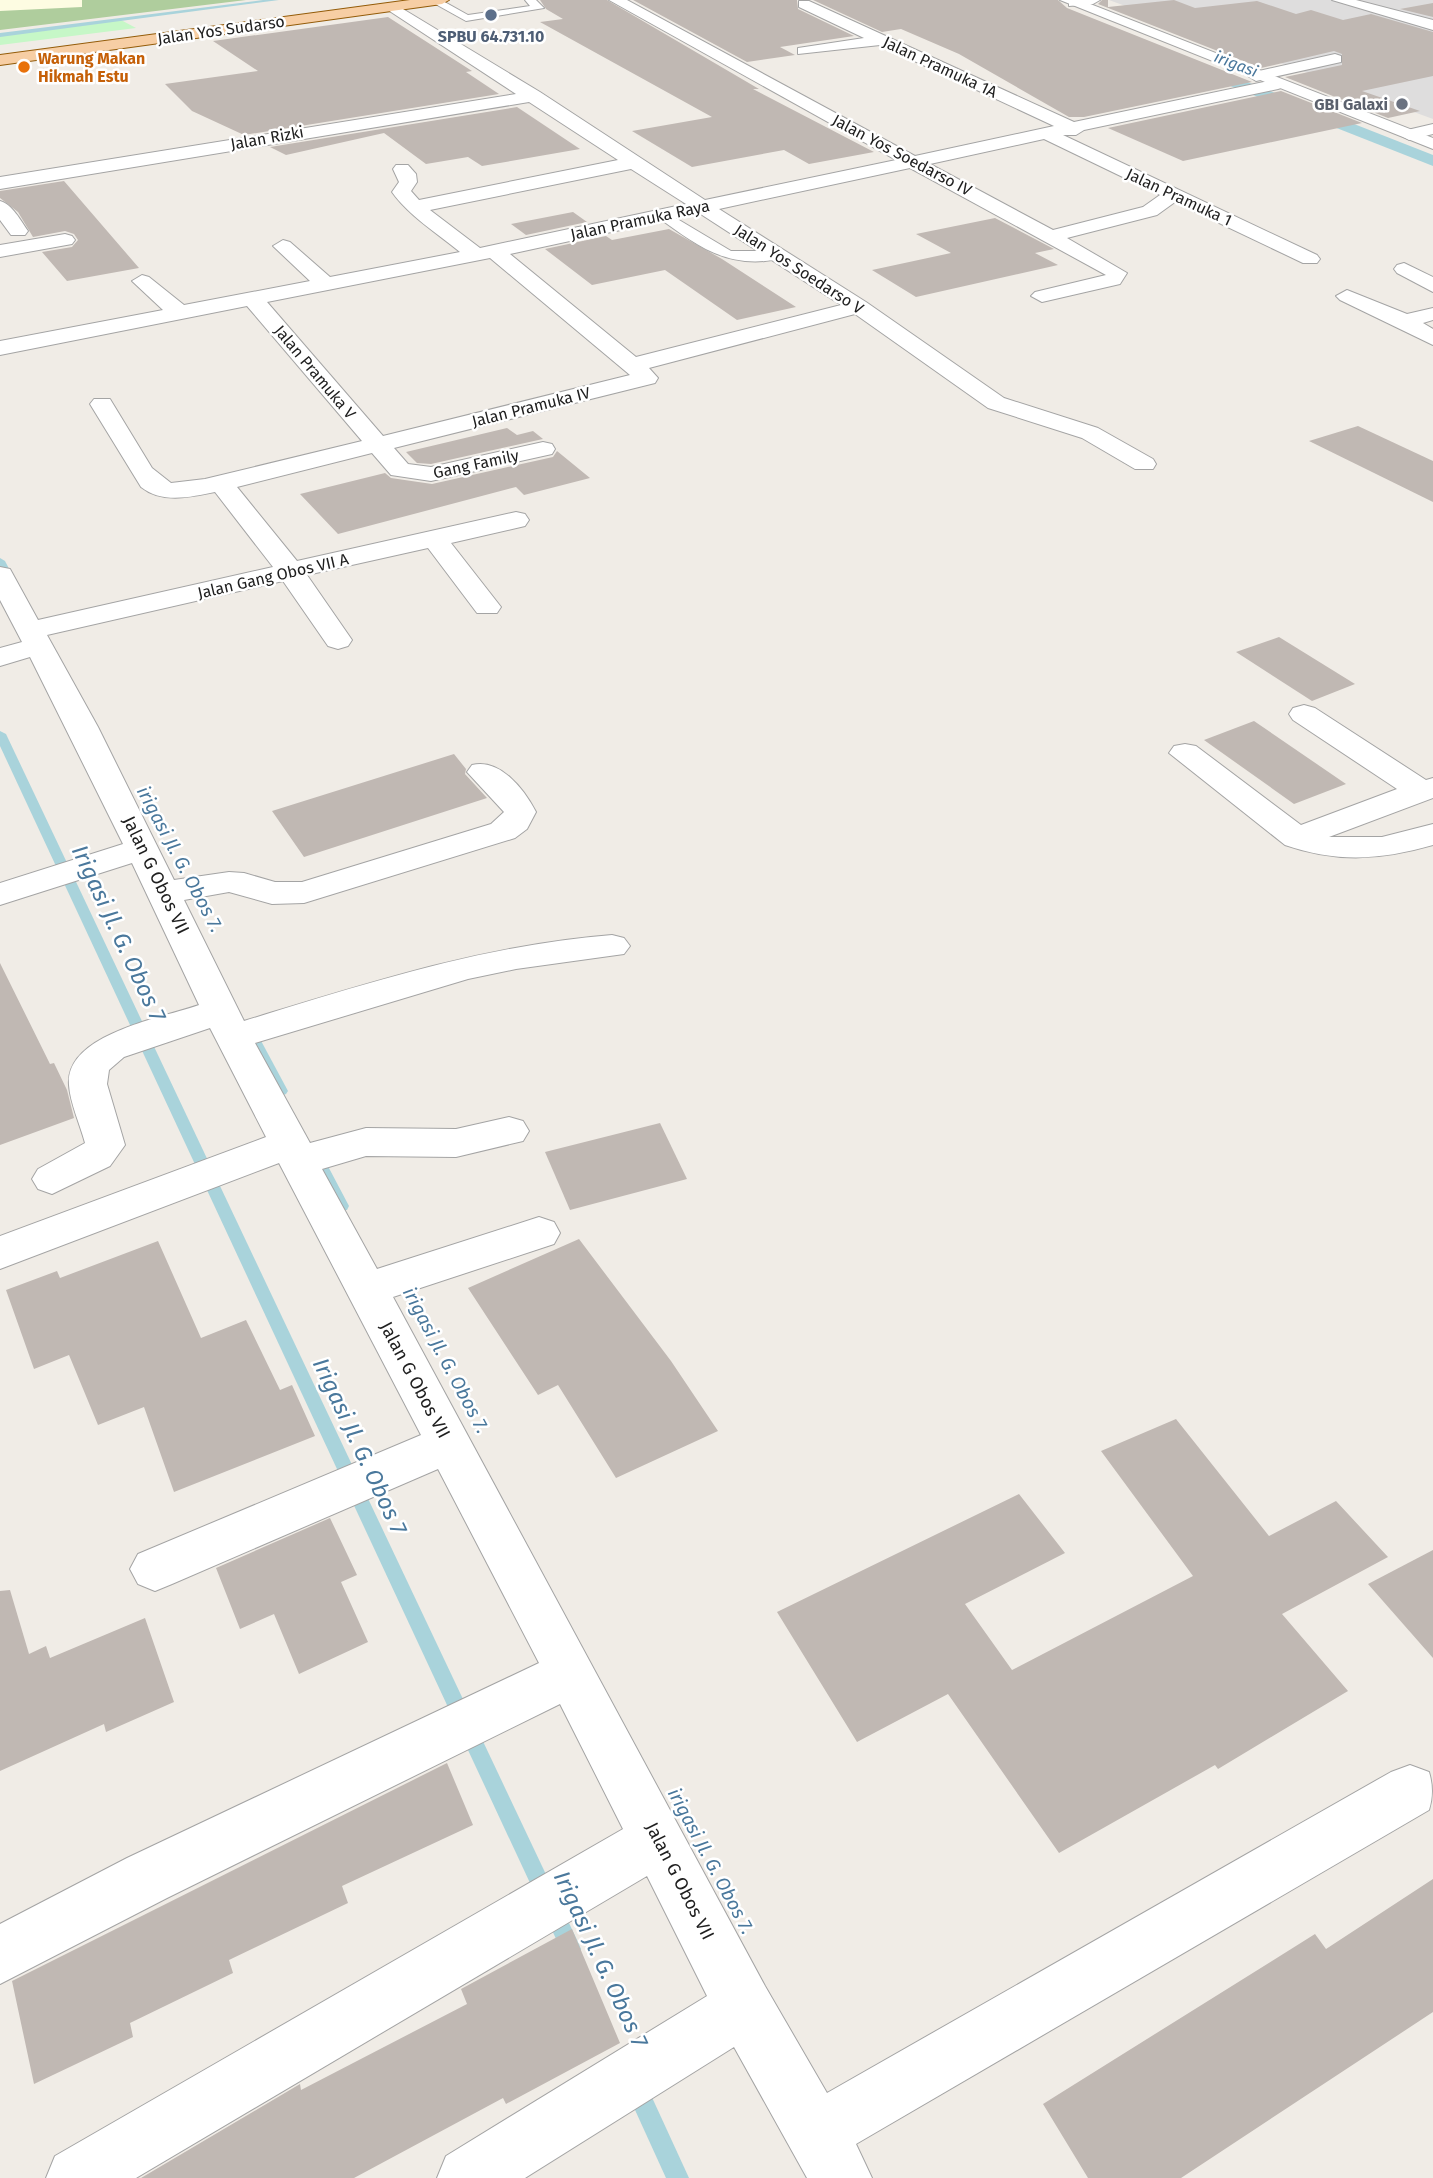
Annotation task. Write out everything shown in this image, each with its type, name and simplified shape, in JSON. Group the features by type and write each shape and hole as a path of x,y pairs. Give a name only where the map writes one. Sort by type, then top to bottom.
{"main road":[{"name":"Jalan Yos Sudarso","path":"0,50 163,33 387,3 442,0"},
{"name":"Jalan Yos Sudarso","path":"0,61 163,33 232,28 387,3"}],"street":[{"name":"Jalan Yos Soedarso IV","path":"616,0 1117,273 1113,280 1042,296"},
{"name":"Jalan Pramuka 1A","path":"835,0 804,4 1076,130"},
{"path":"1071,1 1093,0"},
{"path":"1339,0 1433,25"},
{"path":"1071,1 1255,83 1335,59"},
{"name":"Jalan Yos Soedarso V","path":"387,3 858,307 996,402 1090,433 1144,464"},
{"path":"0,61 232,28"},
{"path":"804,51 881,40"},
{"name":"Jalan Pramuka Raya","path":"0,348 485,253 1076,130 1255,83 1277,85 1402,132"},
{"name":"Jalan Rizki","path":"0,183 534,96"},
{"path":"1402,132 1433,129"},
{"path":"1402,132 1433,144"},
{"name":"Jalan Pramuka 1","path":"1049,135 1310,259"},
{"path":"415,207 632,163"},
{"path":"402,169 408,180 401,192 415,207 485,253 632,365 858,307"},
{"path":"1052,236 1150,211 1165,199 1178,196"},
{"path":"0,206 18,231"},
{"path":"0,251 65,240"},
{"path":"283,246 325,284"},
{"path":"1404,270 1433,286"},
{"path":"142,281 180,313"},
{"path":"1347,296 1405,321 1433,338"},
{"name":"Jalan Pramuka V","path":"252,299 378,446"},
{"path":"1405,321 1433,314"},
{"name":"Jalan Pramuka IV","path":"102,404 153,486 177,490 221,483 378,446 647,378 632,365"},
{"name":"Gang Family","path":"378,446 400,470 419,474 446,472 543,449"},
{"path":"221,483 291,572 338,640"},
{"name":"Jalan Gang Obos VII A","path":"23,645 291,572 516,520"},
{"path":"435,539 487,607"},
{"name":"Jalan G Obos VII","path":"0,575 23,645 83,727 227,1024 571,1673 744,2007 828,2155"},
{"path":"1304,714 1427,790"},
{"path":"1185,752 1297,838 1326,847 1365,850 1385,849 1433,834"},
{"path":"165,892 229,882 244,883 272,893 304,892 503,831 515,822 520,812 513,799 483,772"},
{"path":"1297,838 1427,790"},
{"path":"0,894 143,848"},
{"path":"52,1179 96,1156 105,1145 88,1084 91,1065 111,1048 429,979 532,952 612,946"},
{"path":"0,1253 294,1152 366,1142 456,1143 509,1131"},
{"path":"366,1289 540,1233"},
{"path":"155,1569 449,1444"},
{"path":"0,1955 147,1878 571,1673"},
{"path":"828,2155 1410,1791"},
{"path":"77,2178 658,1839"},
{"path":"468,2178 744,2007"}],"lane":[{"path":"435,1 466,18 539,8 530,0"},
{"path":"664,215 725,256 743,259 778,255"}],"shaded area":[{"path":"0,0 183,0 0,23"},
{"path":"1109,0 1433,0 1433,119"}],"green space":[{"path":"82,0 246,0 0,30 0,11 82,7"},
{"path":"121,20 136,28 0,45 0,35"}],"water":[{"path":"1038,0 1433,155 1433,166 1043,12"}],"building":[{"path":"540,0 607,0 759,89 753,89 874,152 809,164 784,150 692,167 632,131 712,117 540,22 563,19 546,9"},
{"path":"633,0 797,0 798,9 854,36 780,47 795,55 747,62"},
{"path":"813,0 1058,0 1067,8 1252,82 1084,117 1069,117 959,54 901,29 882,32"},
{"path":"1102,0 1108,0 1108,7 1174,0 1195,8 1257,1 1296,14 1311,10 1343,20 1371,14 1433,32 1433,76 1362,91 1420,111 1388,118 1285,77 1342,65 1342,54 1334,51 1261,68 1098,4"},
{"path":"1433,3 1433,17 1400,9"},
{"path":"388,17 472,71 466,72 499,94 244,135 192,111 165,84 258,71 213,41"},
{"path":"1281,91 1362,123 1183,161 1108,128"},
{"path":"517,107 580,149 482,166 468,157 426,164 384,133 286,155 270,147"},
{"path":"64,181 139,268 67,281 42,252 72,247 78,240 74,234 65,231 33,237 18,212 0,198 0,191"},
{"path":"573,212 587,222 526,235 511,224"},
{"path":"995,218 1054,249 1035,253 1058,265 916,297 872,270 951,253 916,234"},
{"path":"669,229 722,259 796,307 737,320 665,270 592,285 545,249 606,236 612,240"},
{"path":"1358,426 1433,461 1433,502 1309,441"},
{"path":"507,428 517,435 533,431 543,439 431,464 417,463 406,452"},
{"path":"557,451 590,478 524,495 516,487 338,534 300,494 385,473 391,478 432,484 553,457"},
{"path":"1279,637 1355,684 1312,701 1236,652"},
{"path":"1254,721 1346,784 1294,804 1204,740"},
{"path":"454,754 466,769 465,774 487,798 304,857 272,811"},
{"path":"0,963 50,1064 54,1063 67,1090 74,1118 0,1145"},
{"path":"660,1123 687,1179 570,1210 545,1152"},
{"path":"579,1239 671,1361 718,1431 616,1478 558,1385 538,1395 468,1288"},
{"path":"158,1241 201,1338 246,1320 280,1390 292,1385 315,1436 174,1492 144,1407 98,1425 69,1355 34,1369 6,1290 57,1271 60,1278"},
{"path":"1176,1419 1269,1536 1336,1501 1388,1557 1282,1614 1348,1691 1218,1769 1215,1765 1059,1853 948,1694 857,1742 777,1612 1019,1494 1065,1553 965,1604 1012,1670 1193,1576 1101,1451"},
{"path":"330,1518 357,1575 341,1582 368,1642 299,1674 274,1614 240,1629 216,1568"},
{"path":"1433,1550 1433,1658 1368,1584"},
{"path":"10,1590 29,1654 46,1646 50,1658 145,1618 174,1702 106,1732 104,1724 0,1771 0,1591"},
{"path":"447,1763 473,1825 342,1886 348,1903 229,1960 233,1973 130,2023 133,2037 34,2084 12,1981"},
{"path":"1433,1879 1433,2012 1181,2178 1088,2178 1043,2104 1315,1934 1326,1949"},
{"path":"572,1929 620,2043 506,2104 503,2098 354,2178 141,2178 300,2084 301,2090 467,2004 461,1989"}],"waterway":[{"path":"0,35 276,0"},
{"name":"irigasi Jl. G. Obos 7.","path":"0,561 12,584"},
{"name":"Irigasi Jl. G. Obos 7","path":"0,734 571,1949"},
{"name":"irigasi Jl. G. Obos 7.","path":"246,1026 281,1091"},
{"name":"irigasi Jl. G. Obos 7.","path":"314,1153 342,1206"},
{"name":"Irigasi Jl. G. Obos 7","path":"636,2088 678,2178"}],"place":[{"name":"SPBU 64.731.10","path":"491,15"},
{"name":"Warung Makan Hikmah Estu","path":"24,67"},
{"name":"GBI Galaxi","path":"1402,104"}],"water label":[{"name":"irigasi","path":"1236,64"}]}
